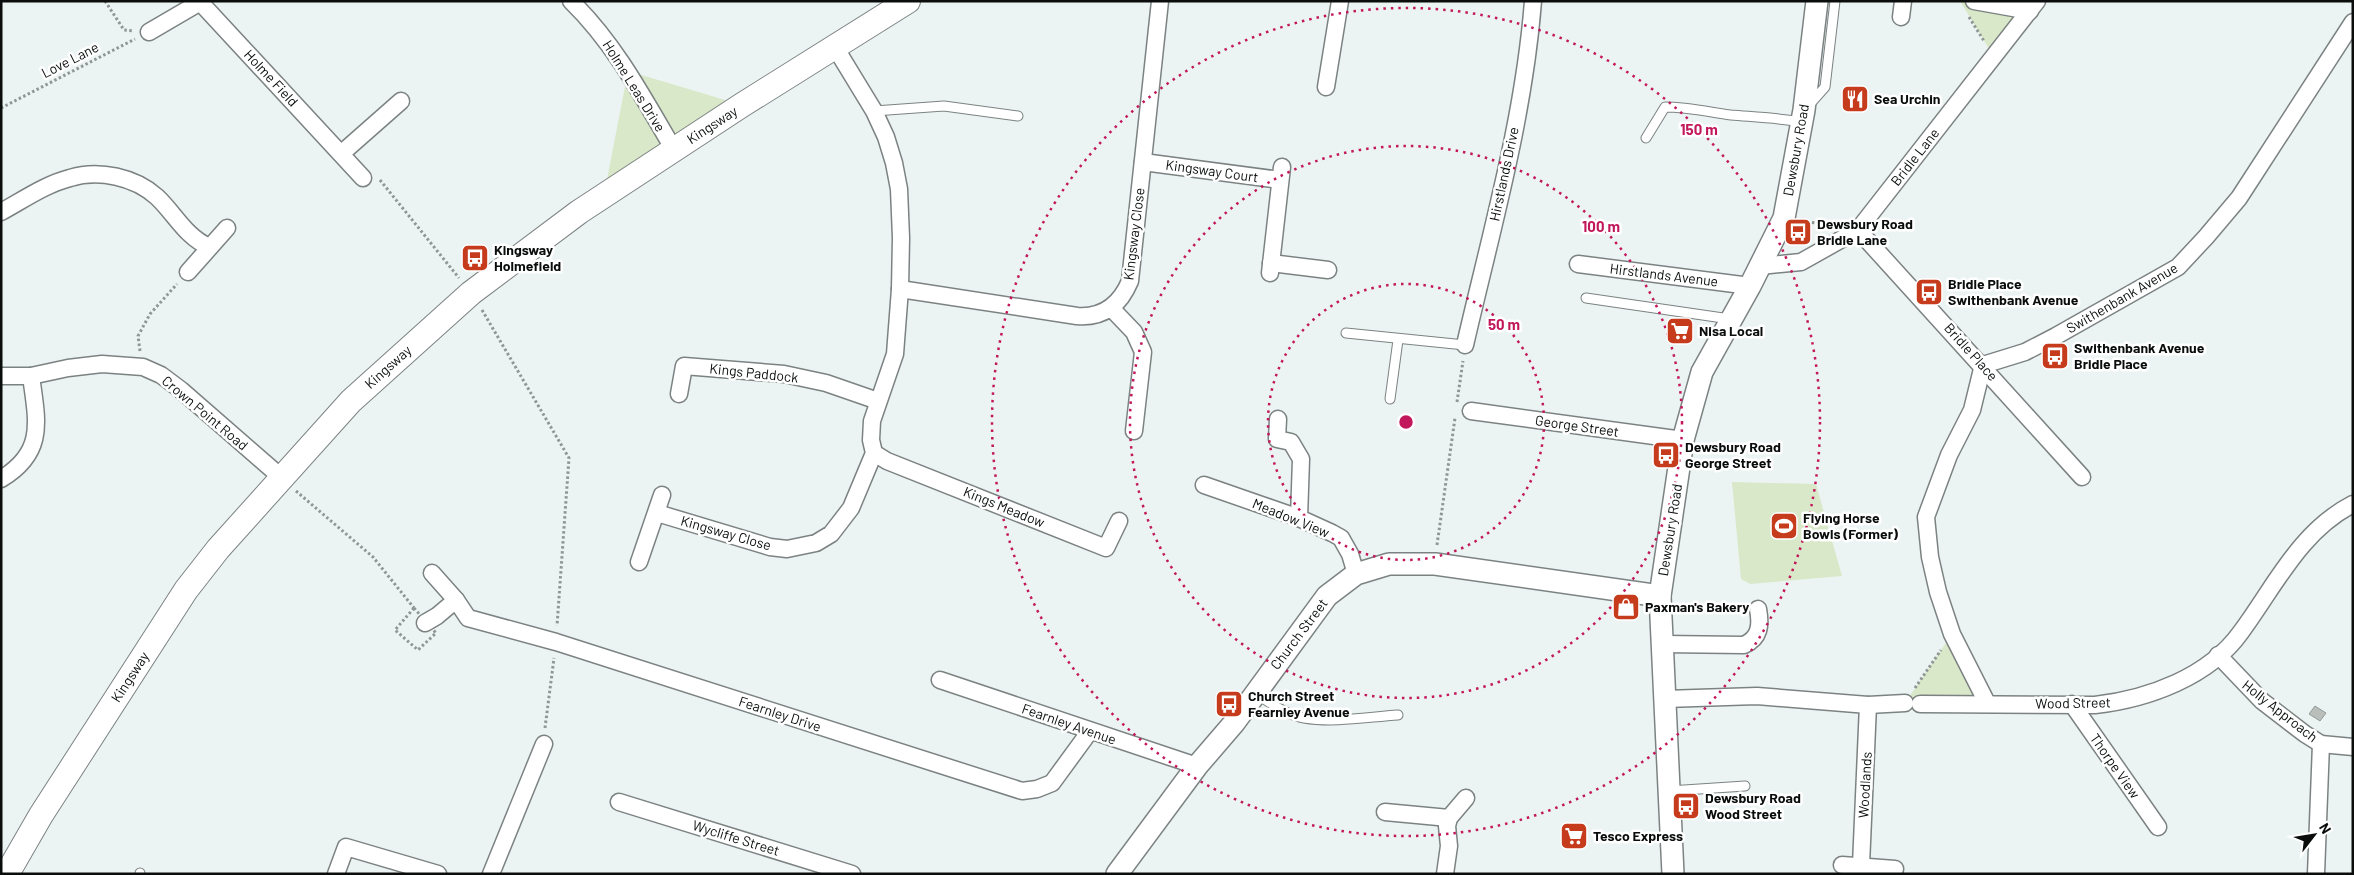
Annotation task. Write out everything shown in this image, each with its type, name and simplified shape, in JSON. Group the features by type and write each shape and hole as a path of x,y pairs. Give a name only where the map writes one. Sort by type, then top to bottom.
{"main road":[{"name":"Kingsway","path":"7,874 41,815 186,590 218,549 352,401 472,293 580,212 908,1"}],"street":[{"name":"Holme Leas Drive","path":"571,1 605,39 628,71 674,150"},
{"name":"Kingsway Close","path":"900,289 1077,316 1090,317 1111,308 1126,291 1130,281 1160,1"},
{"path":"1326,86 1340,1"},
{"name":"Hirstlands Drive","path":"1465,345 1509,156 1529,49 1533,1"},
{"name":"Dewsbury Road","path":"1673,874 1660,596 1684,440 1702,372 1750,286 1784,218 1803,116 1817,1"},
{"path":"149,32 201,2"},
{"name":"Holme Field","path":"201,2 363,178"},
{"path":"1969,5 2034,6"},
{"name":"Bridle Lane","path":"1760,266 1801,262 1858,230 2034,6"},
{"name":"Swithenbank Avenue","path":"1983,366 2025,352 2178,267 2239,198 2353,22"},
{"name":"Kingsway Close","path":"657,512 770,548 787,549 816,543 831,534 851,508 874,453 871,440 872,421 895,354 900,289 899,189 886,137 874,112 835,47"},
{"path":"342,153 401,101"},
{"name":"Kingsway Court","path":"1143,162 1281,174 1271,268 1328,270"},
{"path":"1,212 70,178 108,175 143,187 156,197 196,242 209,247"},
{"path":"188,272 227,228"},
{"name":"Bridle Place","path":"1858,230 2082,477"},
{"name":"Hirstlands Avenue","path":"1578,264 1750,286"},
{"path":"1111,308 1134,332 1143,352 1134,431"},
{"name":"Crown Point Road","path":"1,376 31,376 68,368 102,364 143,367 161,375 181,390 282,478"},
{"name":"Kings Paddock","path":"679,394 684,366 784,374 826,383 878,401"},
{"path":"1983,366 1972,410 1949,455 1926,517 1930,557 1938,592 1952,634 1987,703"},
{"path":"1,479 19,467 30,454 36,438 37,418 31,376"},
{"name":"George Street","path":"1471,412 1684,440"},
{"path":"1278,419 1277,439 1291,442 1301,459 1299,518"},
{"name":"Kings Meadow","path":"874,453 887,461 1106,548 1119,520"},
{"name":"Meadow View","path":"1204,485 1299,518 1341,538 1350,554 1356,574"},
{"path":"639,562 662,495"},
{"name":"Wood Street","path":"1665,699 1757,696 1868,705 2119,702 2166,688 2193,674 2218,655 2240,634 2286,565 2319,525 2353,504"},
{"name":"Church Street","path":"1117,874 1197,766 1234,723 1327,596 1356,574 1389,564 1435,564 1660,596"},
{"name":"Fearnley Drive","path":"432,573 456,600 468,618 556,642 1022,791 1037,789 1052,783 1090,732"},
{"path":"425,622 437,616 456,600"},
{"path":"1662,644 1744,645 1753,640 1759,632 1760,620 1758,609"},
{"name":"Holly Approach","path":"2218,655 2262,701 2320,744 2353,747"},
{"name":"Fearnley Avenue","path":"940,680 1090,732 1197,766"},
{"name":"Thorpe View","path":"2072,704 2158,827"},
{"name":"Woodlands","path":"1861,865 1868,705"},
{"path":"491,874 544,744"},
{"path":"2316,874 2320,744"},
{"path":"1445,874 1449,846 1446,826 1449,818 1466,798"},
{"name":"Wycliffe Street","path":"619,802 852,874"},
{"path":"1385,812 1449,818"},
{"path":"336,874 346,846 438,874"},
{"path":"1842,865 1895,869"}],"lane":[{"path":"1646,138 1665,107 1682,107 1730,115 1803,116 1825,87 1835,1"},
{"path":"874,112 944,106 1018,116"},
{"path":"1586,298 1730,319"},
{"path":"1346,333 1398,340 1465,345"},
{"path":"1390,399 1398,340"},
{"path":"1255,693 1278,708 1302,718 1336,720 1398,715"},
{"path":"1669,792 1745,786"}],"path":[{"path":"105,1 124,30 149,32"},
{"path":"1969,5 1994,57"},
{"name":"Love Lane","path":"1,108 149,32"},
{"path":"363,178 371,169 472,293 569,458 556,642 544,744"},
{"path":"1784,218 1858,230"},
{"path":"143,367 138,336 150,314 188,272"},
{"path":"1435,564 1465,345"},
{"path":"282,478 372,557 414,608"},
{"path":"1913,704 1952,634"}],"green space":[{"path":"1960,1 1974,1 2030,11 1994,57"},
{"path":"628,71 742,105 604,195"},
{"path":"1732,482 1816,484 1842,576 1750,584 1741,579"},
{"path":"1952,634 1987,703 1905,703"}],"building":[{"path":"2315,706 2326,713 2320,721 2309,714"}],"place":[{"name":"Sea Urchin","path":"1855,99"},
{"name":"Dewsbury Road Bridle Lane","path":"1798,232"},
{"name":"Kingsway Holmefield","path":"475,258"},
{"name":"Bridle Place Swithenbank Avenue","path":"1929,292"},
{"name":"Nisa Local","path":"1680,331"},
{"name":"Swithenbank Avenue Bridle Place","path":"2055,356"},
{"name":"Dewsbury Road George Street","path":"1666,455"},
{"name":"Flying Horse Bowls (Former)","path":"1784,526"},
{"name":"Paxman's Bakery","path":"1626,607"},
{"name":"Church Street Fearnley Avenue","path":"1229,704"},
{"name":"Dewsbury Road Wood Street","path":"1686,806"},
{"name":"Tesco Express","path":"1574,836"}]}
